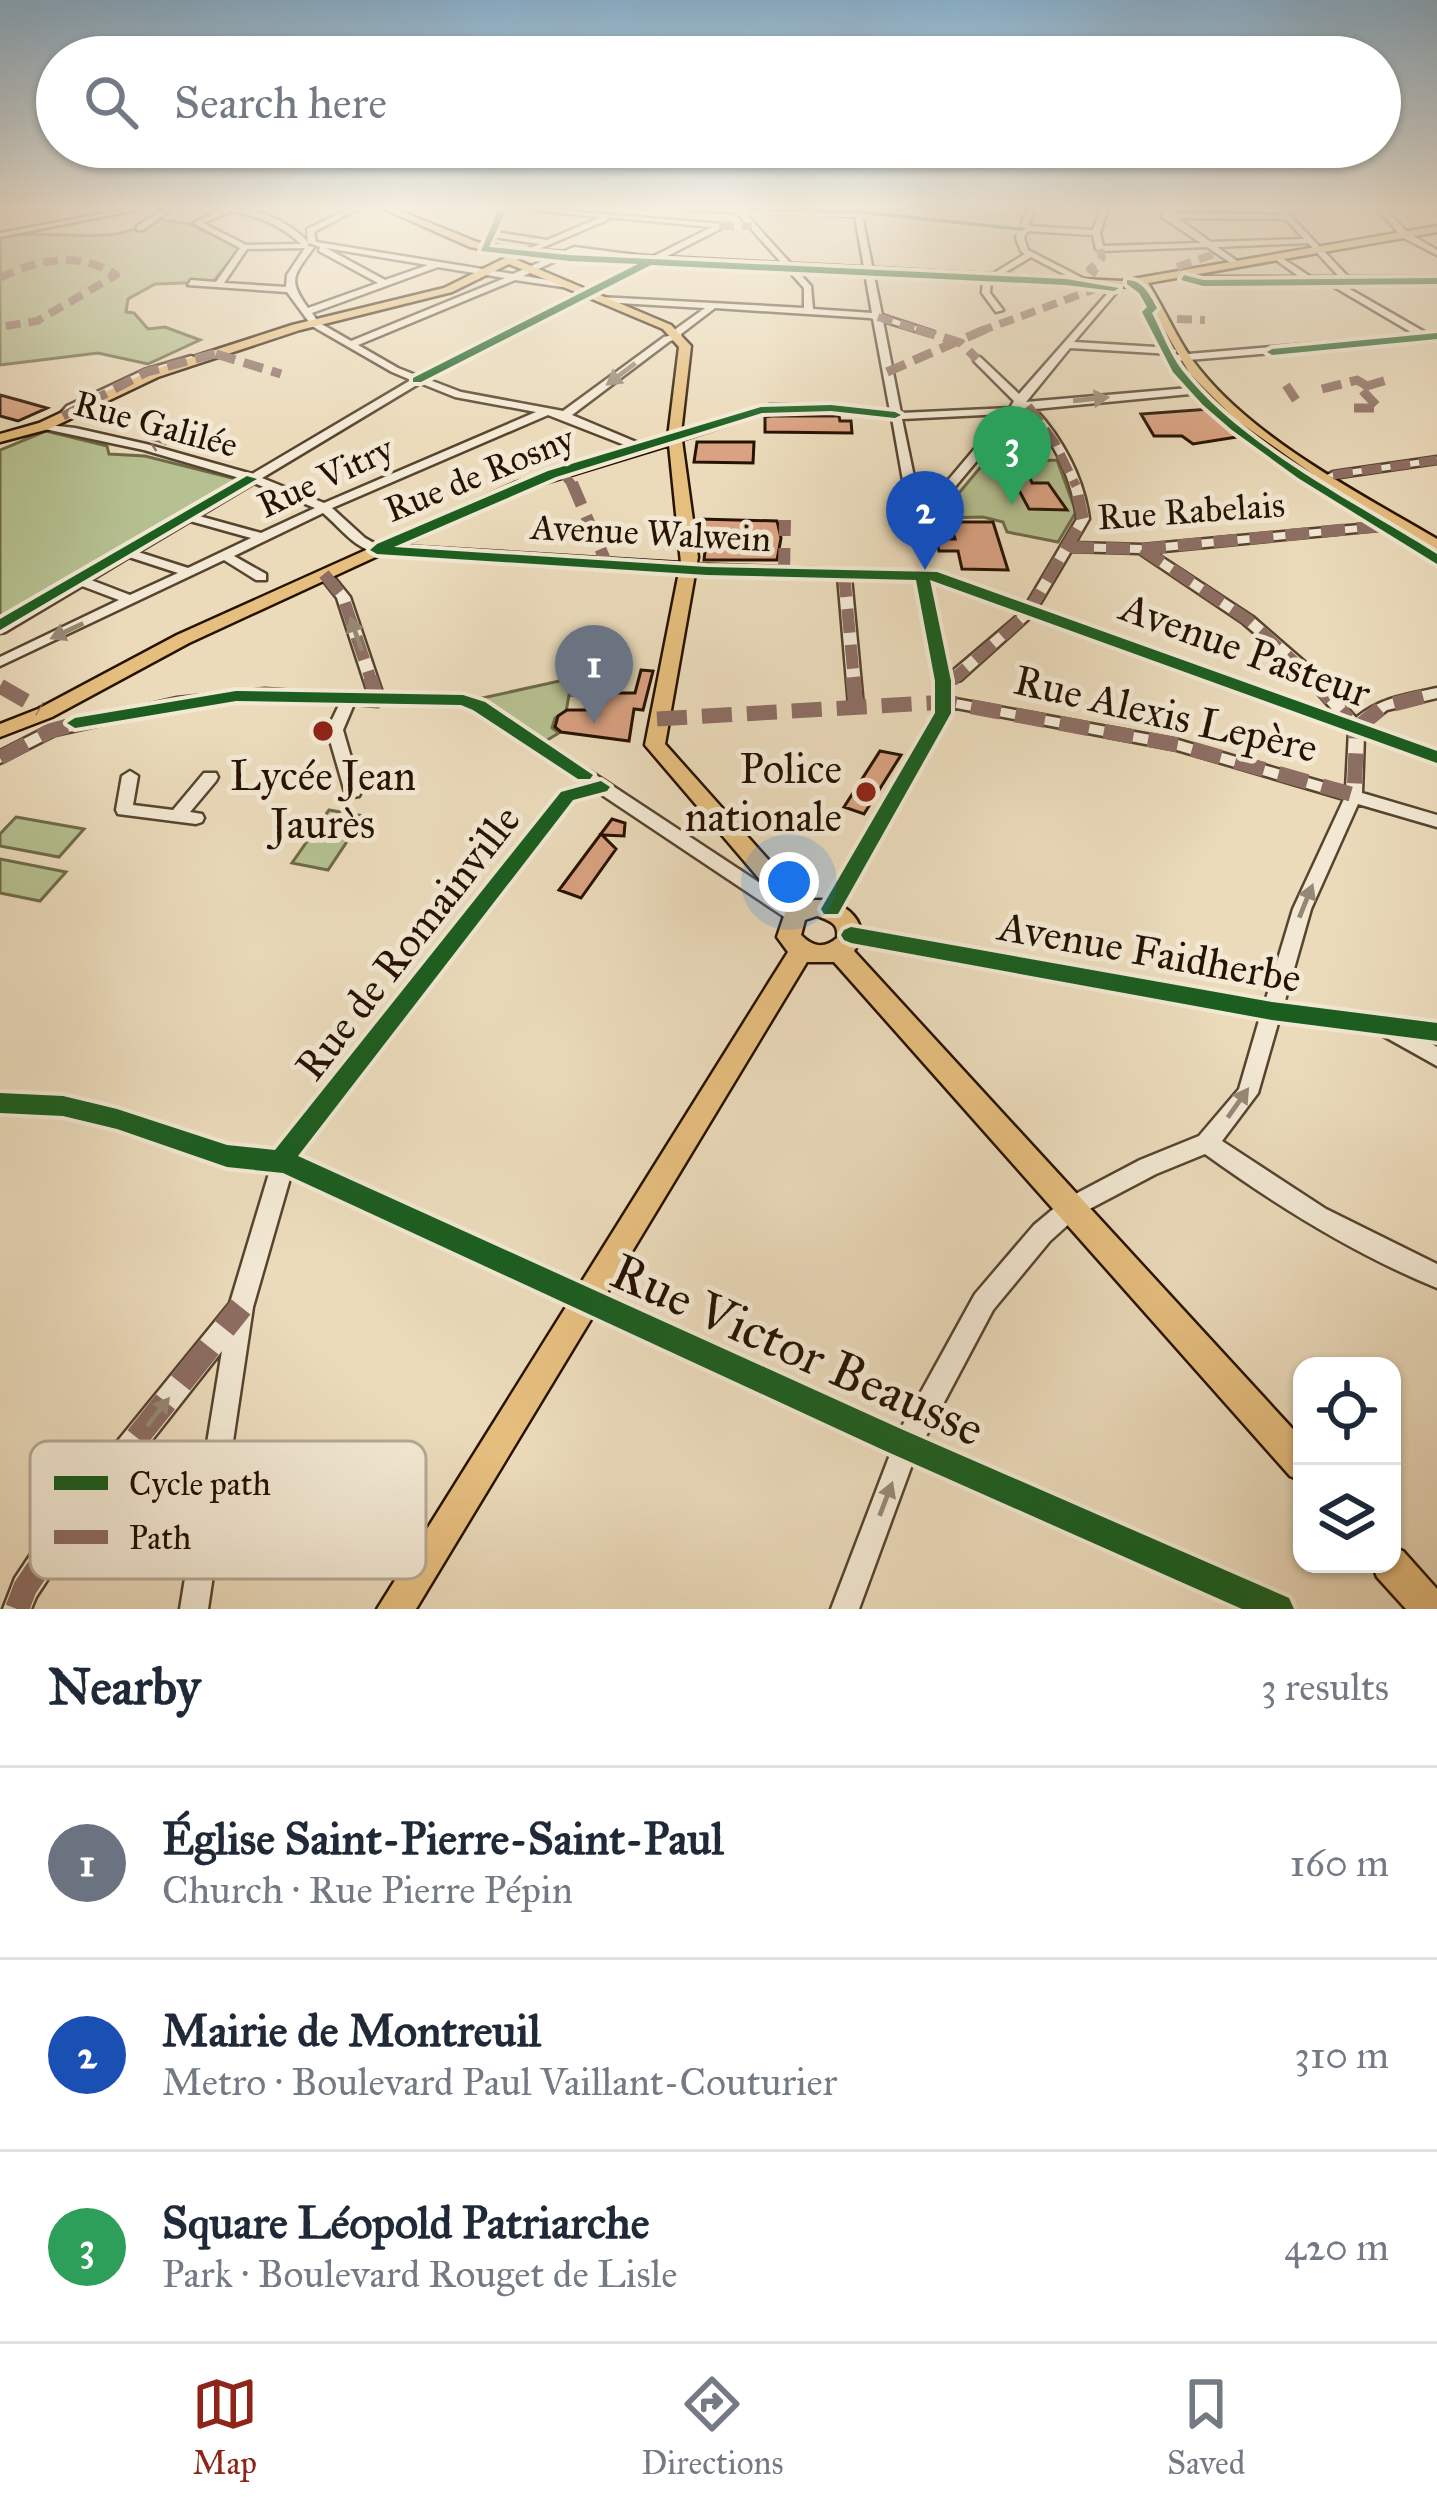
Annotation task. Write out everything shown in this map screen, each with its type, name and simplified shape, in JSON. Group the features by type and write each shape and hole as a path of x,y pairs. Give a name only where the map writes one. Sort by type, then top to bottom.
{"main road":[{"path":"1,438 44,426 154,374 310,318 462,283"},
{"path":"562,283 677,334 686,352 675,439 690,557 655,745 798,913"},
{"path":"1097,283 1122,283"},
{"path":"1142,283 1200,389 1246,429 1386,525 1437,551"},
{"path":"1179,356 1241,416 1437,551"},
{"name":"Rue de Rosny","path":"0,731 53,709 183,639 520,486 675,439"},
{"name":"Avenue Walwein","path":"377,550 688,568"},
{"path":"798,913 831,909 847,921 845,943 1293,1454"},
{"path":"798,913 789,937 802,950 820,956 845,943"},
{"path":"426,1558 802,950"},
{"path":"1398,1573 1430,1609"},
{"path":"395,1609 413,1579"}],"street":[{"path":"191,283 290,290"},
{"path":"291,283 290,290 310,318 349,345 417,380 459,395 565,415 644,449"},
{"path":"349,345 500,283"},
{"path":"548,283 569,286"},
{"path":"0,629 417,380 616,283"},
{"path":"804,283 809,311"},
{"path":"871,283 913,503 930,509 1112,293 1105,284"},
{"path":"989,283 986,293 999,310"},
{"path":"1334,283 1433,339"},
{"path":"310,318 384,284"},
{"path":"595,296 878,317 929,332"},
{"path":"565,415 714,305"},
{"path":"1070,345 1179,356 1433,339"},
{"path":"831,909 946,702 943,681 956,677 1031,609 1083,519 1083,504 1044,423 1019,405 977,359"},
{"path":"675,439 769,408 831,408 896,416 1200,389"},
{"name":"Rue Vitry","path":"0,662 324,508 548,411"},
{"name":"Rue Galilée","path":"44,426 251,479 324,508 377,550"},
{"path":"1320,477 1434,460"},
{"path":"190,517 262,537"},
{"name":"Rue Rabelais","path":"1070,547 1142,549 1386,525"},
{"path":"1142,549 1248,620 1302,667 1357,728"},
{"path":"129,553 189,572"},
{"path":"225,556 261,577"},
{"name":"Avenue Walwein","path":"688,568 922,575 943,681"},
{"path":"844,573 856,706"},
{"path":"0,758 75,723 236,696 378,700 344,597 324,574"},
{"path":"81,581 130,600"},
{"name":"Avenue Pasteur","path":"1031,609 1437,757"},
{"path":"844,1609 906,1446 984,1302 1042,1233 1072,1207 1148,1166 1207,1143 1248,1093 1302,908 1354,796 1360,720 1389,704 1437,693"},
{"path":"348,701 334,730 353,792"},
{"name":"Rue Alexis Lepère","path":"946,702 1178,745 1437,821"},
{"path":"53,709 75,723"},
{"path":"130,776 124,810 187,816 210,777"},
{"name":"Rue de Romainville","path":"220,1441 241,1307 287,1151 563,801 592,780 798,913"},
{"name":"Avenue Faidherbe","path":"845,943 1430,1032"},
{"path":"1384,1026 1437,1056"},
{"path":"1430,1032 1422,1042 1437,1056"},
{"name":"Rue Victor Beausse","path":"0,1103 63,1106 227,1156 284,1162 906,1446 1278,1609"},
{"path":"1207,1143 1280,1196 1356,1242 1437,1276"},
{"path":"134,1441 241,1307"},
{"path":"17,1609 32,1579"},
{"name":"Rue de Romainville","path":"194,1609 199,1579"}],"green space":[{"path":"0,283 181,283 155,284 128,299 126,312 134,313 148,329 165,327 200,340 148,364 98,353 0,365"},
{"path":"46,431 107,446 109,454 145,456 240,480 0,623 0,450"},
{"path":"1057,460 1076,512 1058,542 1007,532 1003,522 983,517 937,518 946,515 944,511 984,463"},
{"path":"573,678 597,678 592,697 569,695 566,712 555,718 552,728 559,733 544,742 478,699"},
{"path":"329,810 364,816 328,870 292,863"},
{"path":"16,817 84,829 59,857 0,846 0,834"},
{"path":"0,859 66,872 40,901 0,893"}],"building":[{"path":"0,395 47,408 18,421 0,416"},
{"path":"1210,409 1243,436 1193,444 1182,436 1154,436 1141,414"},
{"path":"839,416 840,421 851,421 852,433 765,432 765,417"},
{"path":"697,442 754,442 753,463 694,462"},
{"path":"1001,467 1026,467 1032,483 1048,483 1067,510 1029,509"},
{"path":"699,519 777,521 781,538 777,560 704,560 707,535 699,534"},
{"path":"950,522 993,522 1008,570 962,569 958,551 939,551 936,539 955,539"},
{"path":"641,670 653,671 643,710 634,709 629,741 561,732 555,727 558,716 567,710 595,710 597,693 635,693"},
{"name":"Police nationale","path":"880,751 901,755 864,814 844,807"},
{"path":"612,819 625,823 624,836 602,835 616,849 581,898 559,890"}],"marked path":[{"path":"0,327 37,321 102,283"},
{"path":"887,372 935,348 1095,289"},
{"path":"878,317 961,343 977,359"},
{"path":"1177,319 1205,320"},
{"path":"63,416 147,372 221,352"},
{"path":"216,354 281,374"},
{"path":"1322,389 1357,380 1367,386"},
{"path":"1354,408 1379,408 1360,388 1387,380"},
{"path":"1286,385 1296,400"},
{"path":"943,681 956,677 1027,614 1083,519 1078,491 1064,459 1028,406"},
{"path":"149,435 165,440 153,448"},
{"path":"1333,475 1437,460"},
{"path":"562,472 572,483 606,562"},
{"path":"784,572 785,520"},
{"path":"1070,547 1142,549 1381,526"},
{"path":"1142,549 1248,620 1302,667 1348,719"},
{"path":"844,573 856,706"},
{"path":"324,574 343,597 378,701"},
{"path":"0,686 40,709"},
{"path":"1357,728 1382,707 1437,693"},
{"path":"657,719 946,702 1178,745 1354,795 1357,728"},
{"path":"0,758 50,731 82,722"},
{"path":"134,1441 241,1307"},
{"path":"17,1609 31,1579"}],"cycle path":[{"path":"417,380 608,283"},
{"path":"1075,283 1114,288"},
{"path":"1132,283 1143,291 1152,308 1147,312 1171,362 1207,403 1303,476 1437,560"},
{"path":"1272,352 1437,336"},
{"path":"382,547 552,474 761,410 831,408 895,415"},
{"path":"0,625 251,479"},
{"path":"377,550 707,571 937,576 1437,757"},
{"path":"831,909 943,713 943,681 922,575"},
{"path":"75,723 236,696 463,700 584,775"},
{"path":"285,1162 287,1151 567,796 601,787"},
{"path":"851,935 1272,1011 1437,1032"},
{"path":"0,1103 63,1106 227,1156 285,1162 891,1439 1278,1609"}],"place":[{"name":"Square Léopold Patriarche","path":"1012,505"},
{"name":"Mairie de Montreuil","path":"925,570"},
{"name":"Église Saint-Pierre-Saint-Paul","path":"594,724"},
{"name":"Lycée Jean Jaurès","path":"323,731"},
{"name":"Police nationale","path":"866,792"}]}
